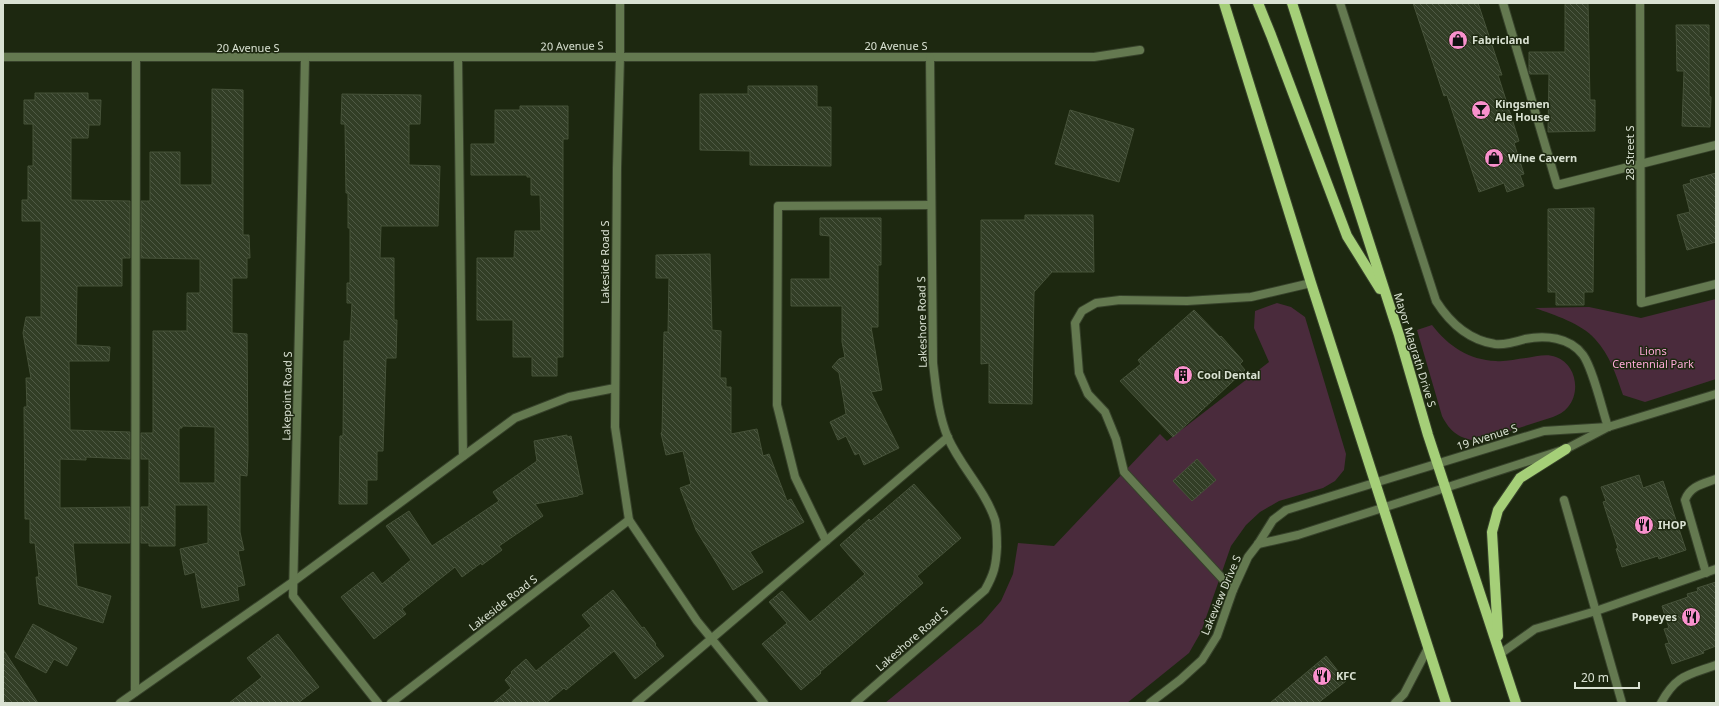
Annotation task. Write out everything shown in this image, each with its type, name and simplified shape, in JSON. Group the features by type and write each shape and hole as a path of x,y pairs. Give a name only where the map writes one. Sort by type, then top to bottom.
{"main road":[{"path":"1224,3 1311,283 1446,703"},
{"path":"1258,3 1347,236 1388,301"},
{"name":"Mayor Magrath Drive S","path":"1292,3 1388,301 1438,464 1516,703"},
{"path":"1500,652 1492,532 1498,510 1520,478 1566,449"}],"street":[{"name":"Lakeside Road S","path":"620,3 615,427 629,520 697,621 764,703"},
{"path":"1340,3 1436,301 1447,318 1464,333 1478,340 1496,344 1512,343 1540,337 1559,339 1572,344 1584,355 1608,427"},
{"path":"1503,3 1557,185 1716,144"},
{"name":"28 Street S","path":"1640,3 1641,303 1716,284"},
{"name":"20 Avenue S","path":"3,57 305,59 620,57 1094,57 1140,50"},
{"name":"Lakeshore Road S","path":"855,703 985,590 994,574 997,538 995,521 988,506 960,462 948,437 940,412 933,363 930,57"},
{"path":"134,692 136,58"},
{"path":"458,58 463,456"},
{"name":"Lakepoint Road S","path":"305,59 294,596 378,703"},
{"path":"826,541 795,477 777,405 778,206 931,205"},
{"path":"1233,590 1124,472 1116,439 1105,412 1088,394 1078,373 1075,323 1082,311 1096,303 1120,300 1186,301 1250,297 1311,283"},
{"path":"120,703 294,581 514,418 569,397 615,388"},
{"name":"19 Avenue S","path":"1383,508 1566,449 1608,427 1716,394"},
{"name":"19 Avenue S","path":"1375,483 1544,431 1608,427"},
{"path":"636,703 948,437"},
{"path":"1706,573 1685,500 1688,492 1695,487 1716,479"},
{"name":"Lakeview Drive S","path":"1150,703 1180,680 1202,660 1217,636 1233,590 1248,557 1273,520 1286,510 1375,483"},
{"path":"1564,500 1622,703"},
{"path":"1258,544 1298,535 1383,508"},
{"name":"Lakeside Road S","path":"391,703 629,520"},
{"path":"1500,652 1535,629 1596,611 1716,569"},
{"path":"1395,703 1404,694 1428,648"},
{"path":"1661,703 1674,682 1682,677 1716,665"}],"green space":[{"name":"Lions Centennial Park","path":"1716,299 1716,379 1645,402 1623,395 1609,358 1589,333 1567,320 1535,308 1589,307 1641,318"},
{"path":"1277,303 1291,307 1305,317 1346,454 1344,470 1335,481 1323,488 1279,501 1260,512 1246,525 1231,546 1201,632 1189,653 1127,703 885,703 982,623 1001,601 1013,574 1018,543 1054,546 1160,434 1167,441 1269,362 1254,328 1255,311"},
{"path":"1432,325 1438,333 1452,345 1468,355 1477,358 1503,361 1548,355 1556,357 1563,361 1572,372 1575,386 1572,401 1565,410 1553,417 1478,441 1456,434 1448,426 1442,416 1417,330"}],"building":[{"path":"1413,3 1478,3 1502,75 1498,75 1519,141 1514,143 1524,174 1520,175 1524,186 1507,192 1504,183 1479,192 1447,95 1444,96"},
{"path":"1565,3 1588,3 1590,100 1595,100 1595,131 1548,132 1549,74 1530,74 1529,72 1529,52 1565,52"},
{"path":"1676,25 1709,25 1709,96 1711,97 1710,127 1682,126 1684,71 1677,71"},
{"path":"748,86 817,86 817,107 831,107 831,166 750,165 750,151 700,150 700,94 748,94"},
{"path":"212,89 243,90 243,235 249,235 250,258 247,258 247,278 232,278 232,333 247,334 248,454 247,476 240,475 240,532 244,550 238,551 245,585 237,587 239,600 202,608 195,572 185,575 180,549 208,543 208,505 175,505 175,546 149,546 149,543 141,543 141,507 149,507 149,459 141,459 141,433 153,433 153,331 187,331 187,293 200,293 200,259 141,258 141,201 150,201 150,152 180,152 180,185 212,185","holes":["182,426 215,427 215,483 179,483 179,428 182,428"]},
{"path":"35,93 88,93 88,100 101,100 100,125 89,125 88,138 71,138 71,200 130,201 130,258 122,258 122,286 77,286 76,345 110,347 109,361 69,361 70,430 130,432 130,459 86,457 86,460 60,459 60,508 130,507 130,543 73,543 77,586 111,596 103,623 39,604 36,577 39,577 35,543 30,543 30,519 25,519 24,407 27,407 26,378 31,378 23,333 26,317 41,317 41,221 22,221 22,200 28,200 28,166 33,166 33,124 24,124 24,100 35,100"},
{"path":"342,94 421,95 420,124 409,124 409,165 440,166 438,226 381,226 380,258 394,258 394,320 397,320 396,358 386,358 383,451 377,451 377,480 367,480 367,504 339,504 340,436 343,436 344,341 350,341 352,303 347,303 347,283 350,283 350,228 348,228 348,193 346,193 345,124 341,124"},
{"path":"520,106 568,106 568,139 563,139 563,357 557,357 557,376 532,376 532,357 513,357 513,320 477,320 477,258 514,258 515,231 541,231 540,195 531,195 531,177 527,177 527,175 471,175 471,144 495,144 495,110 520,110"},
{"path":"1070,110 1134,129 1119,182 1055,164"},
{"path":"1716,173 1716,242 1687,250 1677,215 1690,212 1683,185 1691,183 1690,180"},
{"path":"1594,208 1593,292 1584,292 1584,305 1556,305 1556,292 1548,292 1548,209"},
{"path":"1025,215 1093,215 1094,272 1052,272 1034,292 1032,404 989,403 989,363 981,364 981,220 1025,220"},
{"path":"820,218 881,218 881,265 878,265 878,327 871,327 882,390 871,392 899,448 864,465 859,453 855,455 846,436 838,440 830,422 846,414 839,373 832,367 839,359 845,357 842,342 842,306 791,306 791,279 830,279 830,236 820,235"},
{"path":"710,254 712,330 721,331 720,378 726,378 726,387 731,387 731,434 757,429 763,456 769,454 787,501 791,499 804,522 750,552 763,572 733,590 696,530 680,488 691,484 683,451 666,455 661,433 664,332 668,332 669,278 656,278 656,255"},
{"name":"Cool Dental","path":"1194,310 1220,337 1221,336 1243,361 1240,364 1245,370 1173,437 1120,381 1141,364 1138,360"},
{"path":"567,435 567,437 571,436 583,494 535,504 543,516 499,546 502,550 482,565 481,563 462,577 455,567 402,609 406,614 374,639 341,597 373,572 382,584 411,560 386,526 409,511 432,546 499,501 493,492 537,461 534,441"},
{"path":"1197,459 1216,480 1192,501 1173,481"},
{"name":"IHOP","path":"1639,475 1643,488 1663,481 1686,550 1659,559 1658,556 1622,567 1616,549 1618,548 1603,502 1606,501 1601,487"},
{"path":"914,484 961,538 917,576 923,583 801,690 762,644 787,623 769,602 782,591 810,622 865,574 840,545 869,519 871,521"},
{"name":"Popeyes","path":"1716,582 1716,646 1703,651 1704,653 1672,664 1665,644 1669,643 1664,629 1669,628 1662,606 1688,597 1687,594 1698,591 1697,588"},
{"path":"613,590 642,628 644,627 664,656 635,679 614,651 566,690 564,688 546,703 493,703 511,688 505,680 512,673 511,672 526,659 536,671 591,626 582,615"},
{"path":"33,624 77,648 67,666 54,659 46,673 15,657"},
{"path":"278,634 319,687 298,703 229,703 262,677 247,658"},
{"path":"3,649 38,703 3,703"},
{"name":"KFC","path":"1326,656 1346,681 1318,703 1270,703"}],"place":[{"name":"Fabricland","path":"1458,40"},
{"name":"Kingsmen Ale House","path":"1481,110"},
{"name":"Wine Cavern","path":"1494,158"},
{"name":"Cool Dental","path":"1183,375"},
{"name":"IHOP","path":"1644,525"},
{"name":"Popeyes","path":"1691,617"},
{"name":"KFC","path":"1322,676"}]}
